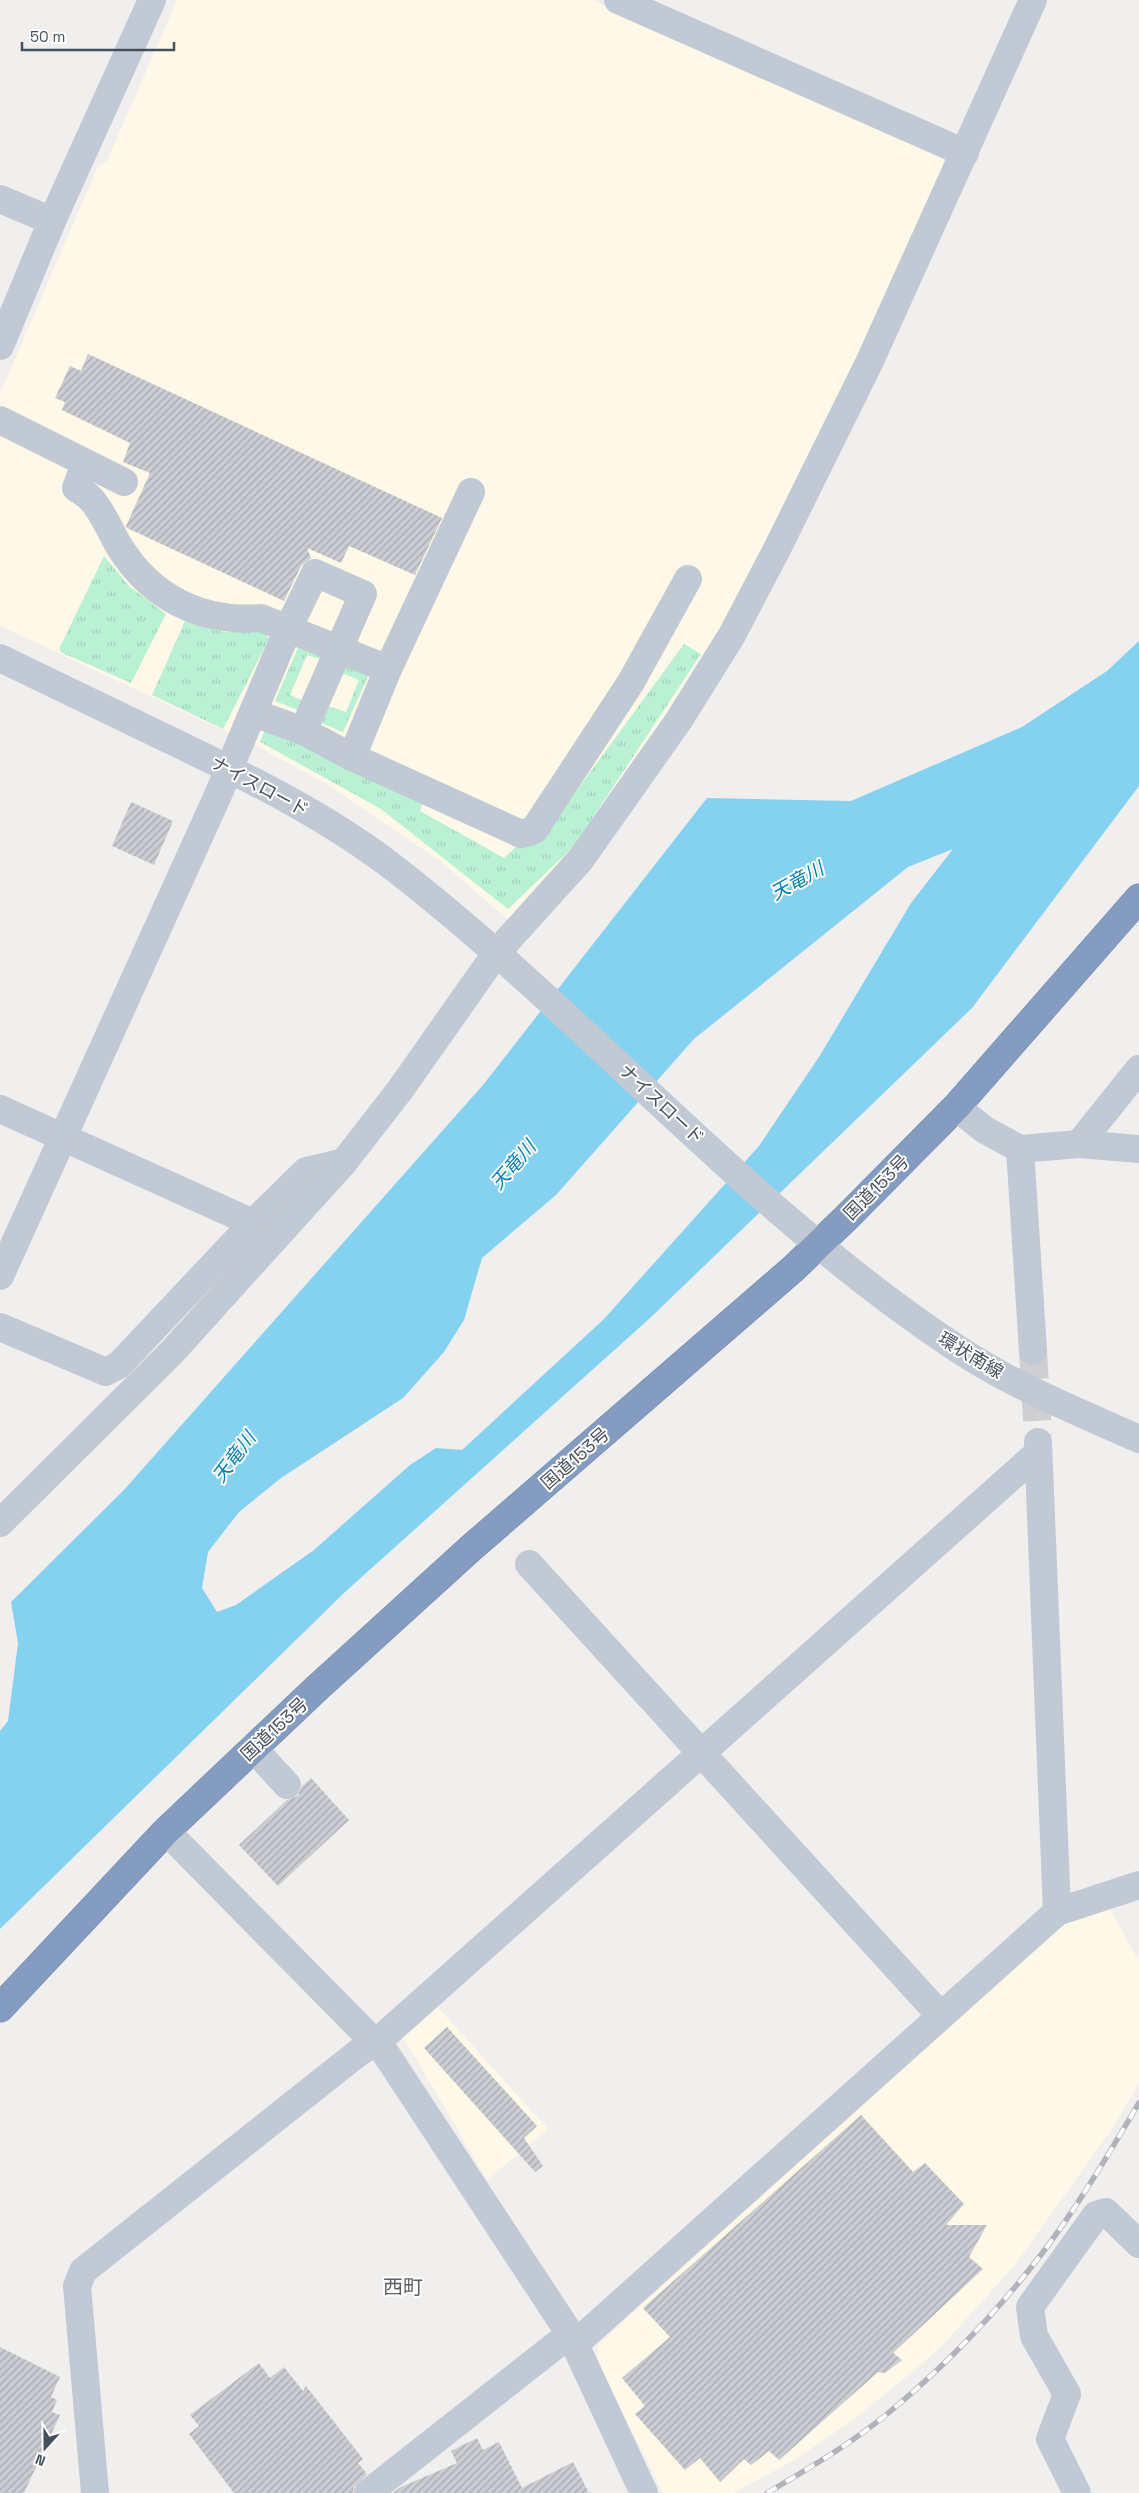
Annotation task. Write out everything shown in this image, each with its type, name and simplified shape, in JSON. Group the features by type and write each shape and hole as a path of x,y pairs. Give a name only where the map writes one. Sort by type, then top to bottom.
{"highway":[{"name":"国道153号","path":"0,2008 166,1831 253,1748 472,1548 794,1268 956,1107 1139,898"}],"street":[{"path":"0,346 52,221 152,0"},
{"path":"618,0 965,153"},
{"path":"0,1523 172,1352 344,1162 502,957 581,859 680,720 732,635 778,549 869,363 1033,0"},
{"path":"0,199 52,221"},
{"path":"0,420 124,482"},
{"path":"85,464 76,488 92,499 133,568 157,591 183,606 204,614 243,619 261,618 388,669"},
{"path":"352,757 388,669 471,492"},
{"path":"0,1276 64,1138 254,713 288,628 315,573 363,594 303,731"},
{"path":"254,713 303,731 352,757 521,834 534,830 631,682 688,578"},
{"name":"ナイスロード","path":"0,658 228,768 322,819 392,867 502,957 782,1214 819,1243"},
{"path":"1078,1144 1139,1069"},
{"path":"956,1107 985,1130 1020,1149 1078,1144 1139,1149"},
{"path":"0,1109 253,1222"},
{"path":"1020,1149 1033,1351"},
{"path":"0,1327 106,1372 119,1365 253,1222 306,1171 344,1162"},
{"name":"環状南線","path":"819,1243 882,1296 962,1351 1063,1406 1139,1440"},
{"path":"95,2493 76,2286 83,2271 358,2053 376,2042 702,1755 1038,1445 1057,1912"},
{"path":"529,1564 941,2016"},
{"path":"253,1748 287,1785"},
{"path":"166,1831 376,2042 572,2340 644,2493"},
{"path":"368,2493 572,2340 1057,1912 1139,1885"},
{"path":"1077,2493 1050,2439 1067,2394 1034,2336 1030,2308 1096,2215 1106,2212 1139,2244"}],"shaded area":[{"path":"177,0 593,0 941,154 948,170 727,624 576,854 512,923 439,860 328,785 255,745 0,626 0,393 98,167 107,161"},
{"path":"1107,1903 1139,1961 1139,2083 1114,2126 1014,2266 942,2346 853,2420 793,2461 733,2493 663,2493 596,2360 598,2345 1065,1917"},
{"path":"433,2002 548,2129 487,2180 406,2042 397,2034"}],"green space":[{"path":"104,556 129,586 166,614 131,683 60,652 60,647"},
{"path":"185,621 225,632 264,632 269,639 223,729 152,695"},
{"path":"300,643 324,651 320,659 307,655 290,695 302,700 298,710 275,701"},
{"path":"684,644 701,654 574,846 508,909 381,809 260,742 266,727 424,800 420,811 504,858 517,846 542,838"},
{"path":"348,660 371,670 343,732 321,723 328,706 346,712 359,680 342,673"}],"water":[{"name":"天竜川","path":"1139,641 1139,786 972,1008 649,1319 345,1592 0,1929 0,1731 8,1721 18,1643 11,1602 123,1491 483,1085 707,798 851,801 1022,727 1107,671","holes":["953,849 911,903 819,1057 759,1146 604,1319 462,1450 436,1448 410,1465 314,1550 236,1605 217,1612 202,1588 208,1552 239,1512 281,1478 403,1398 444,1352 464,1320 482,1258 556,1195 694,1039 908,867"]}],"building":[{"path":"88,354 442,518 415,575 349,546 341,563 307,548 311,558 301,566 284,601 127,528 126,526 150,473 123,462 130,443 62,410 65,402 55,398 70,366 81,371"},
{"path":"131,802 173,821 154,865 112,846"},
{"path":"311,1778 349,1820 278,1886 239,1845 287,1800 298,1796 302,1786"},
{"path":"447,2027 537,2126 524,2138 543,2166 535,2172 424,2048"},
{"path":"861,2115 913,2172 925,2163 964,2204 946,2225 987,2225 969,2257 983,2269 893,2353 902,2360 885,2373 878,2372 779,2460 769,2451 751,2465 744,2459 720,2482 700,2458 685,2470 635,2414 645,2406 622,2378 670,2337 643,2308"},
{"path":"0,2347 60,2377 51,2397 57,2400 52,2412 60,2415 24,2493 0,2493"},
{"path":"259,2363 270,2378 284,2367 303,2391 306,2386 363,2459 358,2463 367,2474 354,2487 353,2493 234,2493 189,2434 199,2426 190,2415"},
{"path":"477,2438 483,2450 499,2442 522,2488 573,2462 589,2493 393,2493 401,2487 457,2463 451,2451"}],"tunnel":[{"path":"1033,1351 1038,1436"}],"railway":[{"path":"767,2493 835,2452 884,2417 937,2370 973,2334 1008,2295 1054,2238 1092,2181 1139,2103"}],"district":[{"name":"西町","path":"403,2287"}]}
